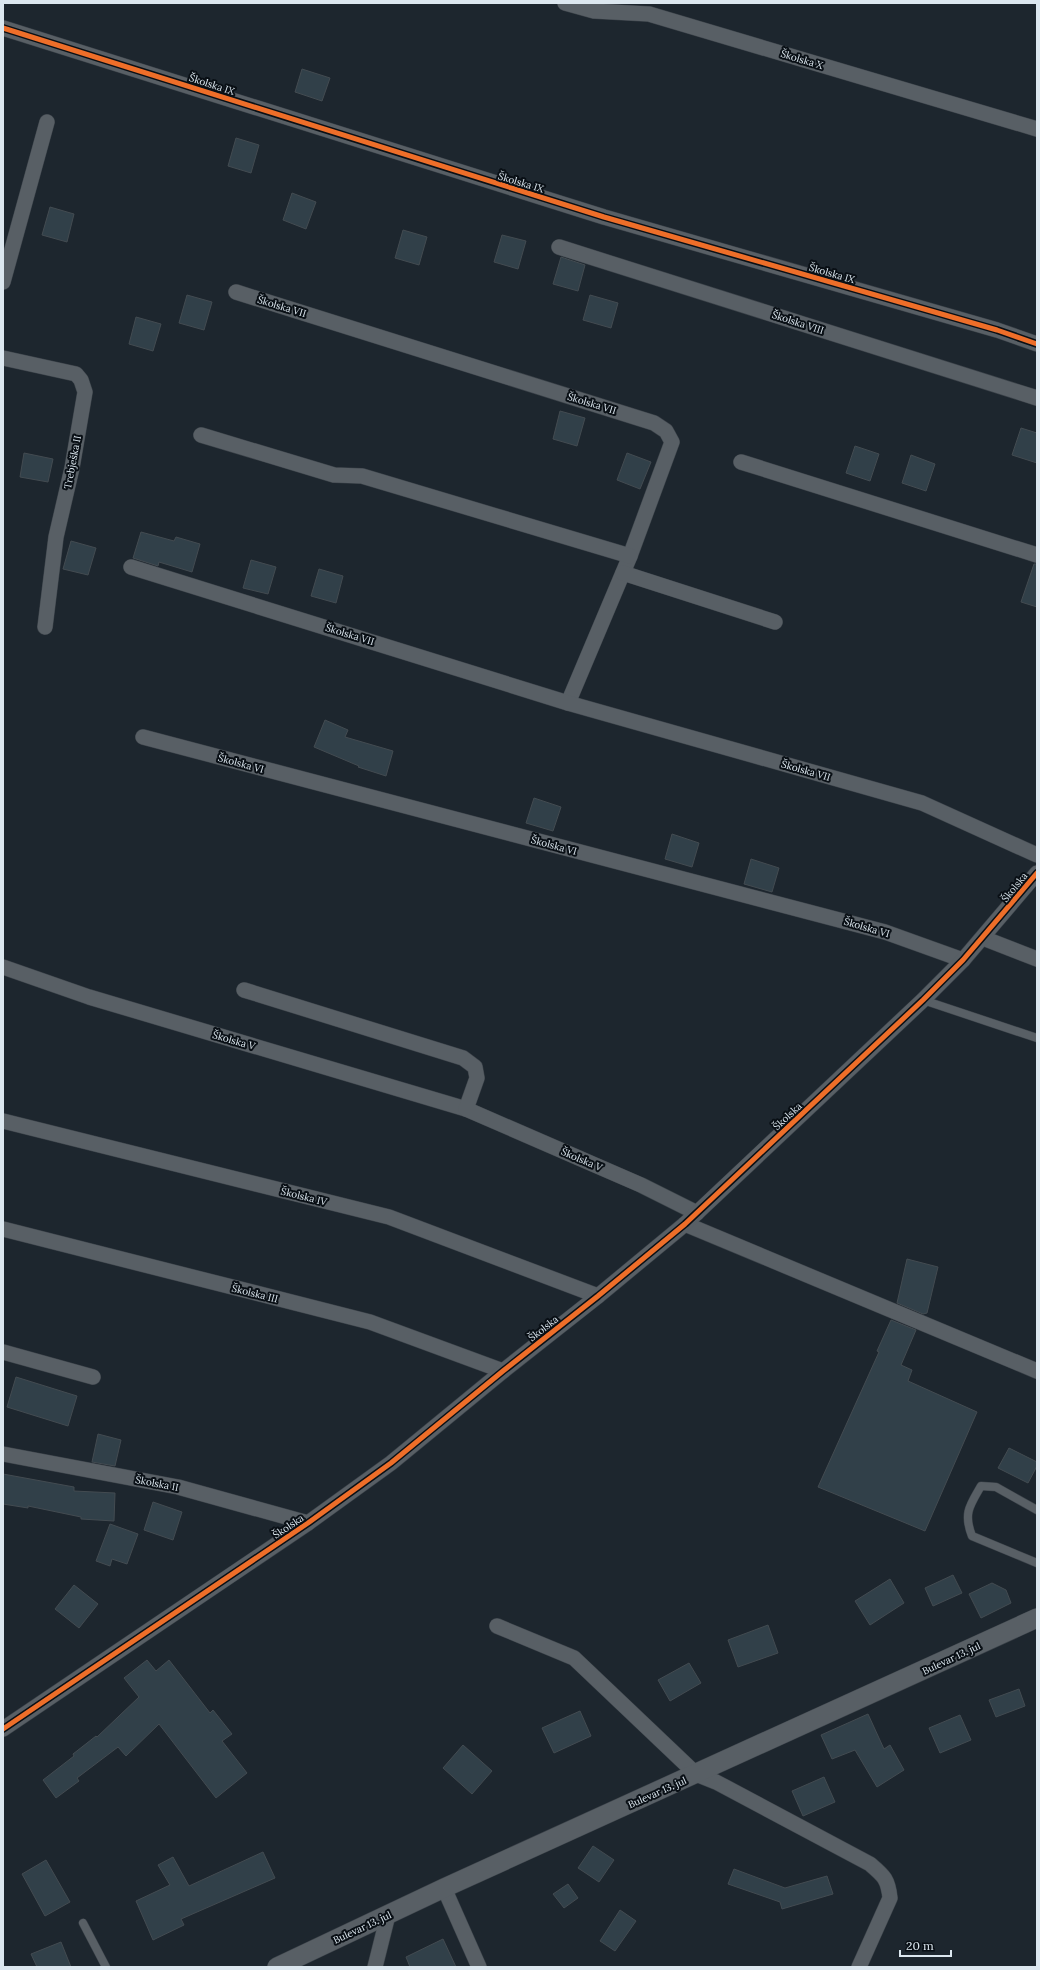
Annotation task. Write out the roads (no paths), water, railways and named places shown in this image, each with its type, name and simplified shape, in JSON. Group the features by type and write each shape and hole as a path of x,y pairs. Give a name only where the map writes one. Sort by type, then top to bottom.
{"street":[{"name":"Školska X","path":"565,3 594,11 649,14 1037,129"},
{"name":"Školska IX","path":"3,28 604,217 997,330 1037,344"},
{"path":"3,282 47,122"},
{"name":"Školska VIII","path":"559,246 1037,398"},
{"name":"Školska VII","path":"236,292 654,422 666,431 672,442 630,556 568,703"},
{"name":"Trebješka II","path":"3,358 76,374 81,380 85,392 72,468 56,537 45,627"},
{"path":"201,435 334,475 362,476 630,556"},
{"path":"741,462 1037,555"},
{"name":"Školska VII","path":"131,567 568,703 922,803 1037,855"},
{"path":"623,572 775,622"},
{"name":"Školska VI","path":"143,737 885,932 963,960"},
{"name":"Školska","path":"3,1729 308,1523 391,1463 685,1224 963,960 1037,873"},
{"path":"983,938 1037,959"},
{"name":"Školska V","path":"3,967 89,997 466,1109 641,1185 696,1213"},
{"path":"244,990 463,1058 475,1067 477,1078 466,1109"},
{"name":"Školska IV","path":"3,1121 389,1217 598,1296"},
{"path":"685,1224 1037,1371"},
{"name":"Školska III","path":"3,1228 370,1322 503,1371"},
{"path":"3,1352 93,1377"},
{"name":"Školska II","path":"3,1454 178,1486 308,1523"},
{"name":"Bulevar 13. jul","path":"277,1967 444,1888 1037,1618"},
{"path":"497,1626 574,1658 696,1774 716,1782 870,1864 886,1879 890,1898 859,1967"},
{"path":"444,1888 479,1967"},
{"path":"375,1967 388,1915"}],"lane":[{"path":"922,1000 1037,1038"},
{"path":"1037,1510 996,1487 981,1486 967,1511 968,1525 972,1536 1037,1563"},
{"path":"83,1923 106,1967"}]}
